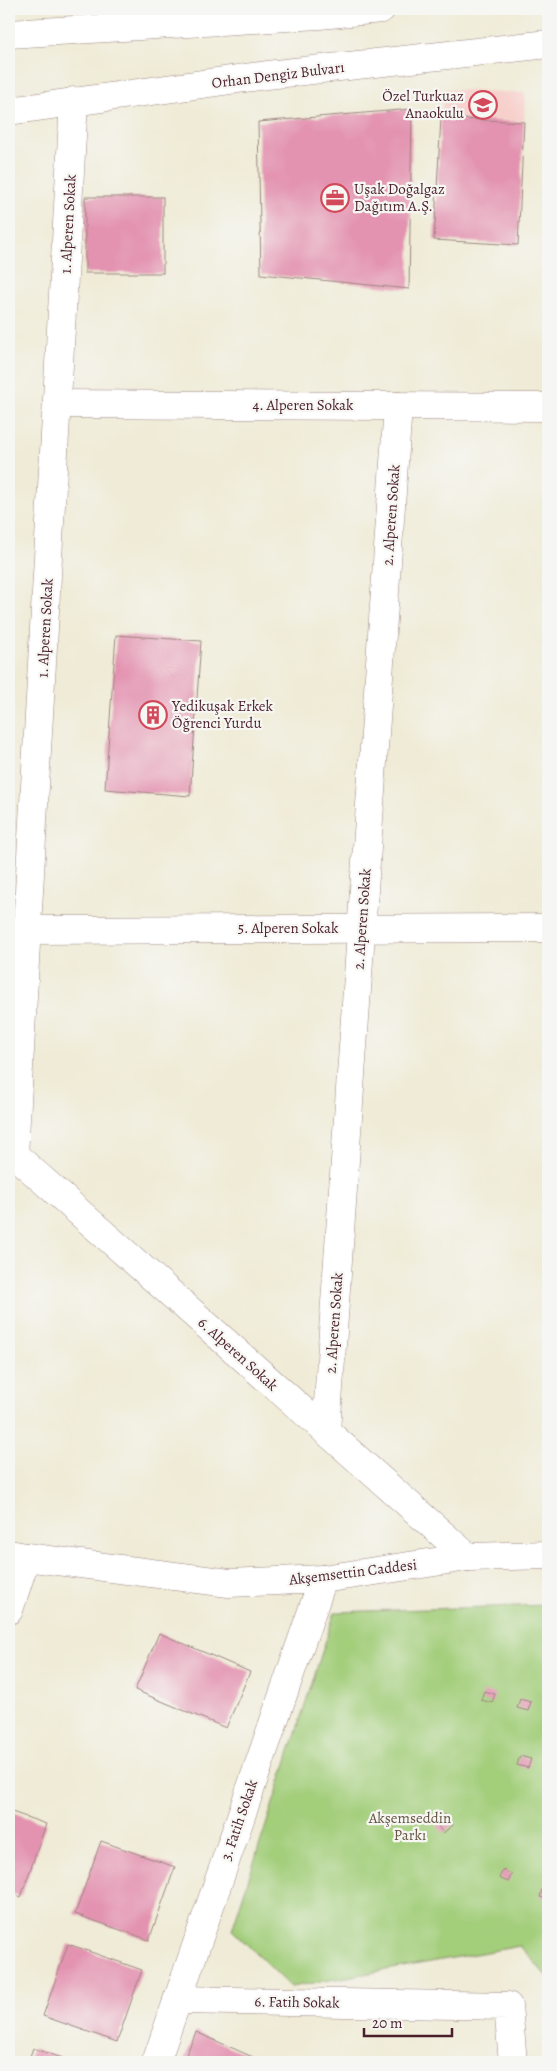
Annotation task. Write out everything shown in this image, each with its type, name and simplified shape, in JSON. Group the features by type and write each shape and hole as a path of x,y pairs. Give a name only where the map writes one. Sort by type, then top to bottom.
{"street":[{"path":"9,34 319,15 381,9"},
{"name":"Orhan Dengiz Bulvarı","path":"9,111 267,75 548,44"},
{"name":"1. Alperen Sokak","path":"12,1153 27,930 74,102"},
{"name":"4. Alperen Sokak","path":"58,404 548,406"},
{"name":"2. Alperen Sokak","path":"326,1431 398,406"},
{"name":"5. Alperen Sokak","path":"27,930 548,928"},
{"name":"6. Alperen Sokak","path":"12,1153 468,1557"},
{"name":"Akşemsettin Caddesi","path":"18,1556 230,1582 322,1578 468,1557 548,1555"},
{"path":"9,1610 18,1556"},
{"name":"3. Fatih Sokak","path":"156,2062 322,1578"},
{"name":"6. Fatih Sokak","path":"177,2000 508,2006 513,2062"}],"shaded area":[{"name":"Özel Turkuaz Anaokulu","path":"443,89 525,93 524,121 442,117"}],"green space":[{"name":"Akşemseddin Parkı","path":"548,1605 548,1978 520,1946 291,1987 232,1930 335,1612"}],"building":[{"name":"Uşak Doğalgaz Dağıtım A.Ş.","path":"412,109 409,289 261,274 258,122"},
{"path":"441,118 524,122 518,245 434,240"},
{"path":"85,197 163,197 163,273 85,273"},
{"name":"Yedikuşak Erkek Öğrenci Yurdu","path":"116,635 201,641 190,796 105,789"},
{"path":"159,1633 250,1672 226,1728 135,1690"},
{"path":"484,1691 495,1694 492,1703 481,1700"},
{"path":"520,1699 531,1702 528,1711 517,1708"},
{"path":"520,1756 531,1759 528,1768 517,1765"},
{"path":"9,1811 46,1824 21,1897 9,1892"},
{"path":"444,1814 453,1825 443,1833 434,1821"},
{"path":"101,1841 175,1867 149,1940 75,1914"},
{"path":"503,1870 512,1874 508,1882 499,1878"},
{"path":"543,1886 548,1888 548,1899 540,1897"},
{"path":"68,1944 142,1970 117,2042 43,2016"},
{"path":"196,2032 264,2062 183,2062"},
{"path":"33,2048 74,2062 28,2062"}],"place":[{"name":"Özel Turkuaz Anaokulu","path":"483,105"},
{"name":"Uşak Doğalgaz Dağıtım A.Ş.","path":"335,198"},
{"name":"Yedikuşak Erkek Öğrenci Yurdu","path":"153,715"}]}
